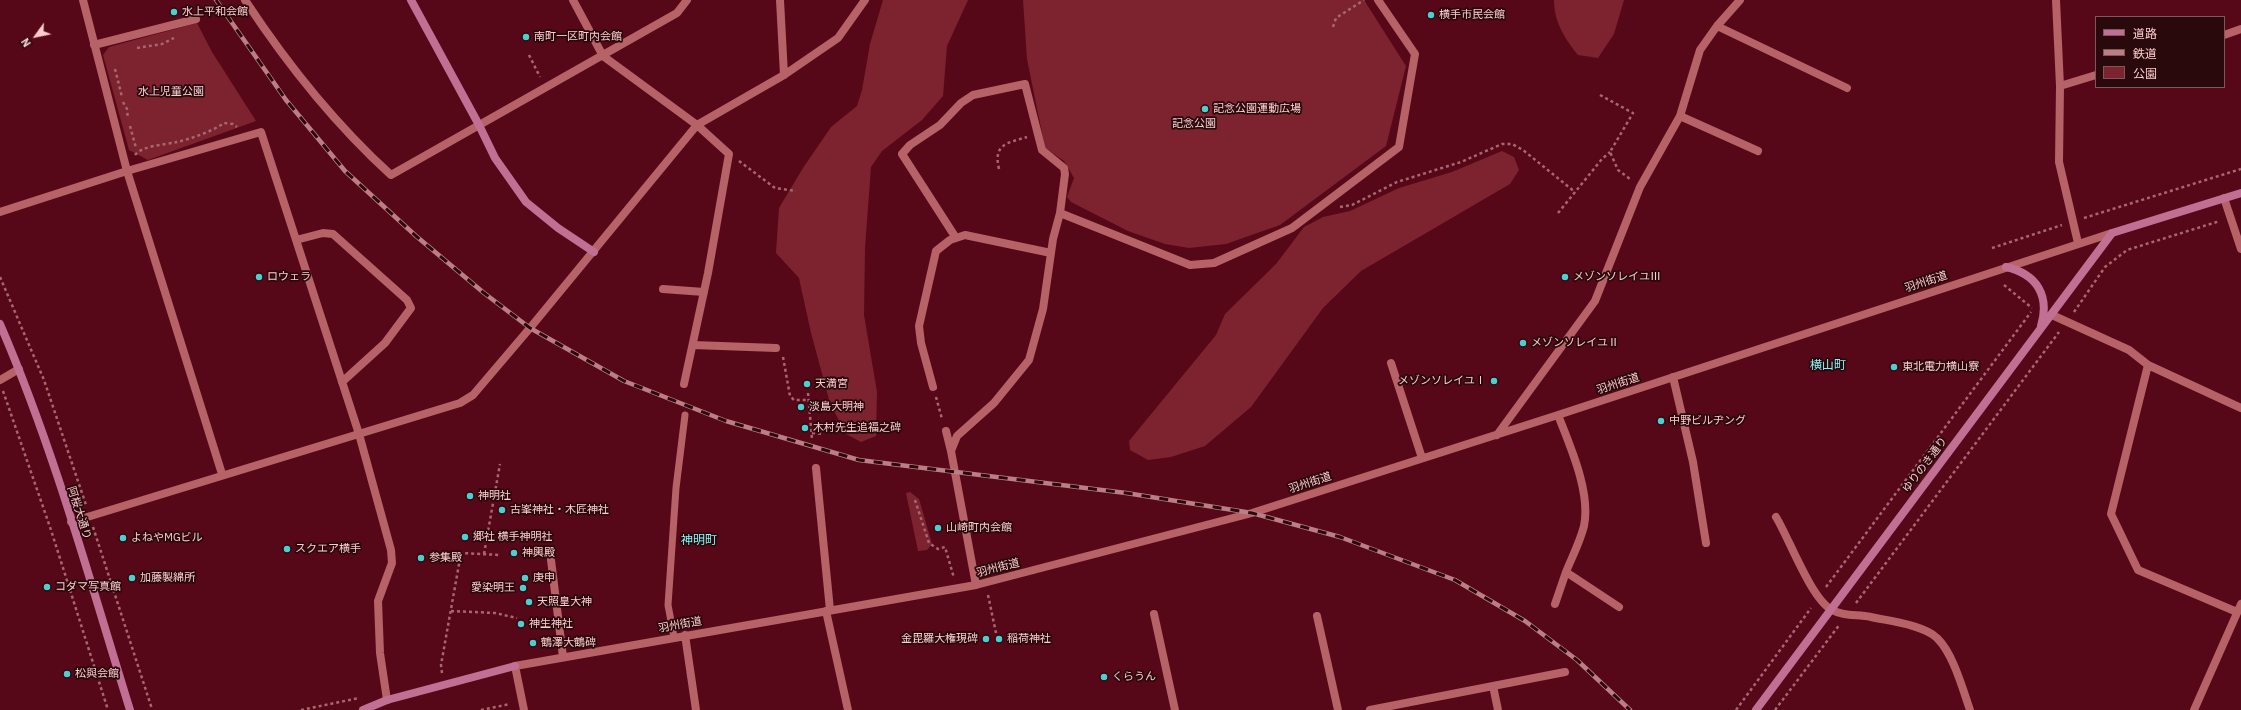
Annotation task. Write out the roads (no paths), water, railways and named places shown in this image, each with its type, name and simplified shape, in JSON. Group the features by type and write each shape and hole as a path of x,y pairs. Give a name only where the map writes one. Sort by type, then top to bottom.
{"street":[{"path":"83,0 126,171 222,474"},
{"path":"245,0 267,34 317,98 372,158 391,175 677,13 687,0"},
{"path":"411,0 479,125 495,158 526,202 558,228 594,252"},
{"path":"573,0 603,56 697,125 729,154 704,292 684,384"},
{"path":"780,0 784,75"},
{"path":"71,522 222,474 460,403 473,395 594,252 697,125 784,75 838,38 865,0"},
{"path":"1060,213 1190,264 1214,263 1292,228 1399,148 1415,54 1378,0"},
{"path":"1497,435 1595,301 1640,187 1680,116 1700,50 1716,26 1740,0"},
{"path":"2056,0 2060,86 2059,162 2078,243"},
{"path":"94,45 196,19"},
{"path":"1716,26 1847,88"},
{"path":"2225,35 2241,29"},
{"path":"2060,86 2095,75"},
{"path":"951,451 957,436 994,403 1029,360 1043,309 1051,253 1060,213 1066,174 1064,168 1042,150 1024,84 973,95 961,103 940,125 910,146 902,154 956,238"},
{"path":"1680,116 1758,151"},
{"path":"0,212 126,171 261,132 359,434 391,550 392,563 378,601 380,653 387,700"},
{"name":"羽州街道","path":"364,710 387,700 515,666 976,585 1252,513 1497,435 2078,243 2241,193"},
{"path":"2224,198 2241,250"},
{"path":"296,240 323,233 333,234 407,300 411,308 385,343 342,382"},
{"name":"ゆりのき通り","path":"1756,710 2112,233"},
{"path":"933,387 921,343 919,326 936,251 956,238 964,235 1051,253"},
{"path":"2006,267 2027,275 2041,293 2045,304 2040,330"},
{"path":"663,288 704,292"},
{"path":"2052,315 2129,350 2148,365 2241,408"},
{"name":"阿桜大通り","path":"0,324 19,369 71,522 130,710"},
{"path":"693,345 776,348"},
{"path":"1391,363 1422,458"},
{"path":"2148,365 2111,514 2138,570 2237,612"},
{"path":"0,380 19,369"},
{"path":"1673,377 1693,462 1706,543"},
{"path":"1555,604 1584,526 1586,506 1575,460 1558,415"},
{"path":"946,432 951,451 976,585"},
{"path":"816,468 828,611 848,710"},
{"path":"1776,517 1819,597 1831,610 1846,616 1863,615 1885,620 1927,631 1938,638 1950,660 1970,710"},
{"path":"551,560 563,657"},
{"path":"1566,572 1619,607"},
{"path":"2194,710 2241,604"},
{"path":"1154,614 1174,710"},
{"path":"1316,616 1338,710"},
{"path":"685,635 696,710"},
{"path":"515,666 523,706"},
{"path":"1370,710 1565,672"},
{"path":"1493,686 1498,710"}],"lane":[{"path":"674,637 668,605 676,488 685,415"}],"railway":[{"path":"216,0 286,100 345,171 416,236 484,293 530,328 624,381 726,421 859,460 1126,493 1252,513 1340,537 1455,580 1525,621 1577,660 1630,710"}],"place":[{"name":"水上平和会館","path":"174,12"},
{"name":"横手市民会館","path":"1431,15"},
{"name":"南町一区町内会館","path":"526,37"},
{"name":"記念公園運動広場","path":"1205,109"},
{"name":"ロウェラ","path":"259,277"},
{"name":"メゾンソレイユⅢ","path":"1565,277"},
{"name":"メゾンソレイユⅡ","path":"1523,343"},
{"name":"東北電力横山寮","path":"1894,367"},
{"name":"メゾンソレイユⅠ","path":"1494,381"},
{"name":"天満宮","path":"807,384"},
{"name":"淡島大明神","path":"801,407"},
{"name":"中野ビルヂング","path":"1661,421"},
{"name":"木村先生追福之碑","path":"805,428"},
{"name":"神明社","path":"470,496"},
{"name":"古峯神社・木匠神社","path":"502,510"},
{"name":"山崎町内会館","path":"938,528"},
{"name":"郷社 横手神明社","path":"465,537"},
{"name":"よねやMGビル","path":"123,538"},
{"name":"スクエア横手","path":"287,549"},
{"name":"神輿殿","path":"514,553"},
{"name":"参集殿","path":"421,558"},
{"name":"加藤製綿所","path":"132,578"},
{"name":"庚申","path":"525,578"},
{"name":"コダマ写真館","path":"47,587"},
{"name":"愛染明王","path":"523,588"},
{"name":"天照皇大神","path":"529,602"},
{"name":"神生神社","path":"521,624"},
{"name":"金毘羅大権現碑","path":"986,639"},
{"name":"稲荷神社","path":"999,639"},
{"name":"鶴澤大鶴碑","path":"533,643"},
{"name":"松與会館","path":"67,674"},
{"name":"くらうん","path":"1104,677"}],"district":[{"name":"横山町","path":"1828,366"},
{"name":"神明町","path":"699,541"}],"park label":[{"name":"水上児童公園","path":"171,92"},
{"name":"記念公園","path":"1194,124"}]}
